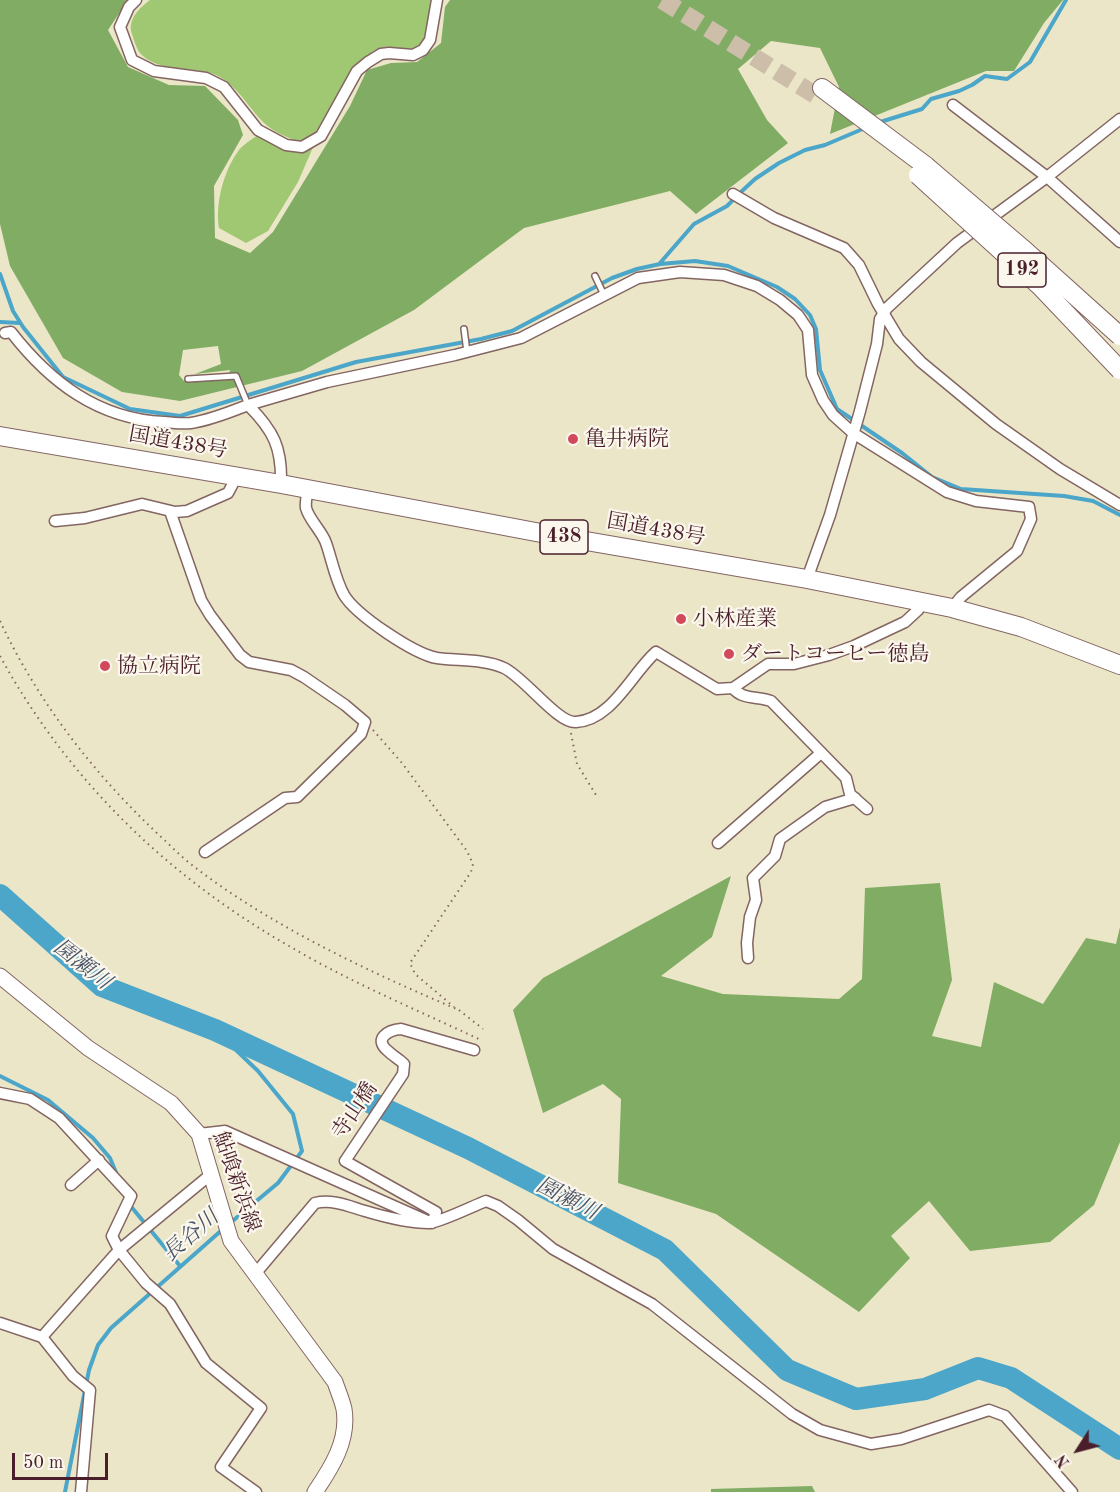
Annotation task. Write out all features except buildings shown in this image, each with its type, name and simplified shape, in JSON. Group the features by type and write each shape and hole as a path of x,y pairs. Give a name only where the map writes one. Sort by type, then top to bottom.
{"highway":[{"name":"192","path":"819,92 849,113 890,150 922,171 1022,248 1120,336"},
{"name":"192","path":"922,171 1040,286 1120,370"},
{"name":"国道438号","path":"0,436 237,476 557,536 807,579 952,608 1021,627 1120,665"}],"main road":[{"name":"鮎喰新浜線","path":"0,976 88,1048 171,1102 199,1134 231,1240 335,1382 344,1410 344,1439 328,1473 315,1492"}],"street":[{"path":"136,0 129,7 120,27 132,60 154,71 207,78 224,87 258,130 286,145 302,147 321,136 357,71 368,62 381,54 413,55 423,50 430,40 437,0"},
{"path":"953,105 1047,177 1120,242"},
{"path":"807,579 830,515 860,411 883,314 957,243 1047,177 1120,119"},
{"path":"733,194 774,218 844,248 859,265 883,314 899,339 949,386 996,424 1060,469 1120,505"},
{"path":"5,333 11,332 32,359 62,386 93,405 146,422 190,423 248,403 327,382 468,352 521,338 638,278 680,272 724,275 757,286 780,300 798,315 808,330 812,375 823,400 833,415 853,433 947,492 976,501 1029,507 1031,519 1017,551 961,597 952,608"},
{"path":"248,403 273,435 281,466 281,484"},
{"path":"55,521 85,518 142,504 175,512 187,511 228,493 237,476"},
{"path":"308,489 306,508 326,541 335,574 345,596 363,614 406,646 420,653 506,669 529,686 557,713 572,722 595,716 608,707 620,695 644,662 656,652 717,689 733,688 768,664 794,664 854,646 905,622 918,610 922,602"},
{"path":"171,511 201,600 240,655 249,662 291,670 304,677 345,705 364,722 361,734 297,796 285,798 205,852"},
{"path":"733,688 745,697 771,701 846,778 850,794 867,809"},
{"path":"718,843 820,753"},
{"path":"748,958 750,917 756,900 753,878 775,856 780,838 825,807 855,798"},
{"name":"寺山橋","path":"432,1223 436,1212 345,1161 403,1074 404,1064 384,1047 385,1033 401,1029 474,1050"},
{"path":"0,1093 30,1099 58,1118 131,1196 112,1236 119,1250 146,1283 170,1304 206,1363 261,1408 221,1467 256,1492"},
{"path":"199,1134 225,1131 432,1223"},
{"path":"71,1185 99,1160"},
{"path":"42,1336 119,1250 210,1175"},
{"path":"255,1274 315,1203 326,1201 339,1203 396,1218 432,1223 486,1201 498,1206 553,1249 652,1304 792,1414 820,1430 871,1444 901,1439 989,1410 1005,1416 1072,1492"},
{"path":"0,1323 42,1336 73,1376 90,1390 81,1492"}],"lane":[{"path":"595,276 604,295"},
{"path":"464,329 468,352"},
{"path":"188,379 236,376 248,403"}],"path":[{"path":"0,656 31,707 74,767 112,810 160,856 200,889 290,947 482,1040"},
{"path":"364,722 402,763 467,851 473,864 471,872 410,963 415,974 483,1029"},
{"path":"572,722 571,743 577,764 596,795"}],"green space":[{"path":"0,0 128,0 108,30 128,67 169,85 205,86 238,120 243,135 214,186 215,238 250,253 273,232 350,106 367,70 391,63 417,62 441,43 445,7 450,0 1063,0 1044,23 1014,71 986,71 830,134 839,87 820,48 771,41 738,69 767,120 788,143 696,214 670,191 524,228 414,310 302,371 180,401 122,392 63,358 10,266 0,224","holes":["218,346 221,364 195,374 230,370 228,379 184,381 179,375 183,350"]},
{"path":"150,0 431,0 428,38 419,47 404,50 389,47 373,51 352,70 317,134 299,142 280,134 267,125 235,89 216,75 160,65 142,55 135,42 131,24 138,11"},
{"path":"258,135 314,145 298,182 268,231 246,243 219,228 218,208 229,167 241,148"},
{"path":"731,876 712,937 661,976 723,994 839,999 862,979 865,888 940,883 952,980 932,1036 981,1047 994,982 1043,1004 1086,938 1116,944 1120,927 1120,1142 1094,1205 1050,1242 970,1251 929,1201 891,1236 910,1258 859,1312 716,1214 618,1183 621,1099 603,1084 543,1113 513,1010 543,978"},
{"path":"812,1486 815,1492 711,1492 711,1489"}],"waterway":[{"path":"877,123 922,109 931,99 959,91 985,76 1007,79 1030,62 1066,0"},
{"path":"742,191 779,163 805,150 825,145 865,128"},
{"path":"660,263 694,224 727,206 734,199"},
{"path":"0,274 13,311 63,377 130,409 180,416 356,362 481,339 512,331 612,278 637,269 660,264 695,261 728,266 777,287 795,299 810,315 816,329 820,370 837,409 902,453 932,477 961,489 1064,496 1093,501 1120,515"},
{"path":"0,322 20,323"},
{"name":"園瀬川","path":"0,895 102,986 215,1030 468,1148 665,1250 787,1370 856,1399 925,1389 978,1368 1011,1378 1120,1449"},
{"name":"長谷川","path":"215,1030 258,1071 293,1114 302,1151 278,1183 229,1224"},
{"path":"0,1076 48,1100 93,1138 110,1158 117,1175"},
{"path":"129,1204 180,1266"},
{"name":"長谷川","path":"65,1492 89,1370 98,1345 111,1328 223,1229"}],"tunnel":[{"path":"662,0 817,96"}],"place":[{"name":"亀井病院","path":"573,439"},
{"name":"小林産業","path":"681,619"},
{"name":"ダートコーヒー徳島","path":"729,654"},
{"name":"協立病院","path":"105,666"}]}
